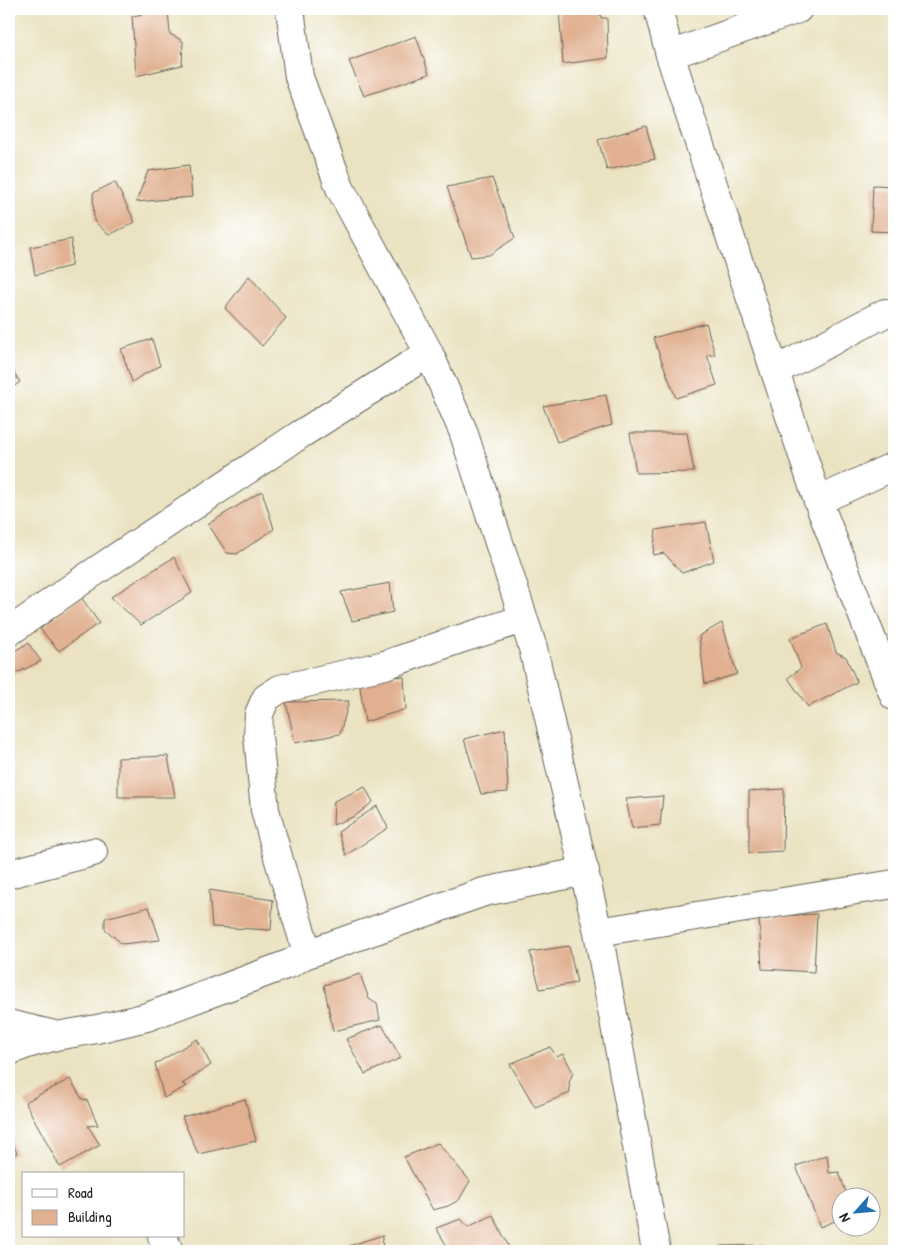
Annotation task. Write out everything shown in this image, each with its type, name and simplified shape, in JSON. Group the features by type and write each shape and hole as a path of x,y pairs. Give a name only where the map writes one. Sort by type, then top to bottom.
{"street":[{"path":"290,9 299,78 340,188 429,354 463,432 533,648 598,932 656,1251"},
{"path":"658,9 670,55 818,501 894,695"},
{"path":"670,55 798,9"},
{"path":"775,371 885,314"},
{"path":"9,632 301,434 429,354"},
{"path":"818,501 894,466"},
{"path":"304,955 305,946 265,810 258,735 259,714 266,698 280,689 385,665 523,619"},
{"path":"9,874 93,852"},
{"path":"9,1051 56,1036 97,1029 147,1017 291,963 304,955 484,892 584,871"},
{"path":"598,932 894,884"},
{"path":"9,1024 56,1036"},
{"path":"163,1238 169,1251"}],"building":[{"path":"559,9 599,9 601,18 607,18 608,58 563,64"},
{"path":"168,10 170,34 183,41 182,65 136,76 132,16"},
{"path":"416,36 429,74 364,96 349,61"},
{"path":"646,126 655,159 607,170 598,140"},
{"path":"189,165 192,197 136,202 148,171"},
{"path":"492,178 515,238 489,255 471,257 447,187"},
{"path":"115,182 135,222 109,235 94,221 93,193"},
{"path":"873,185 894,186 894,232 871,231"},
{"path":"72,239 71,266 35,275 30,247"},
{"path":"249,276 286,318 262,346 225,308"},
{"path":"706,323 715,355 707,355 717,385 676,398 653,338"},
{"path":"152,339 160,366 132,382 121,349"},
{"path":"9,365 20,382 9,390"},
{"path":"606,395 612,425 557,442 543,406"},
{"path":"630,433 687,433 694,472 636,473"},
{"path":"262,491 274,529 237,554 227,553 208,524"},
{"path":"706,522 714,561 682,573 664,553 653,555 656,530"},
{"path":"174,557 192,593 141,625 111,597"},
{"path":"390,583 393,612 352,621 341,592"},
{"path":"81,597 99,623 59,651 40,629"},
{"path":"722,623 737,674 705,684 699,636"},
{"path":"827,624 836,652 846,657 857,682 808,707 788,678 801,668 790,638"},
{"path":"28,643 41,661 21,671 9,674 9,654"},
{"path":"358,673 404,677 406,709 365,722"},
{"path":"349,701 340,734 295,743 286,702"},
{"path":"505,729 508,792 481,794 464,739"},
{"path":"168,756 175,797 118,797 118,758"},
{"path":"365,787 373,802 355,816 333,825 334,801"},
{"path":"784,789 783,851 749,853 749,791"},
{"path":"663,796 660,825 632,828 626,799"},
{"path":"377,806 388,828 346,855 338,832"},
{"path":"209,890 273,900 271,930 212,927"},
{"path":"149,907 160,940 122,944 105,929 105,918"},
{"path":"817,914 814,972 762,969 759,917"},
{"path":"569,946 577,983 540,989 530,952"},
{"path":"360,974 369,999 377,1004 380,1020 333,1031 324,985"},
{"path":"382,1025 401,1058 365,1074 346,1039"},
{"path":"197,1039 211,1065 182,1084 187,1086 164,1098 155,1064"},
{"path":"550,1047 557,1057 563,1054 573,1072 569,1083 570,1093 535,1107 510,1064"},
{"path":"70,1079 82,1099 87,1100 98,1125 88,1126 100,1145 60,1167 25,1102"},
{"path":"245,1099 256,1141 198,1154 182,1117"},
{"path":"9,1135 17,1153 9,1157"},
{"path":"438,1143 470,1181 459,1200 448,1206 433,1210 404,1157"},
{"path":"827,1155 829,1173 839,1172 845,1188 830,1188 830,1223 820,1227 796,1166"},
{"path":"493,1215 511,1251 450,1251 436,1228 461,1219 468,1227"},
{"path":"383,1235 382,1251 333,1251"},
{"path":"764,1245 765,1251 719,1251 721,1246"}]}
